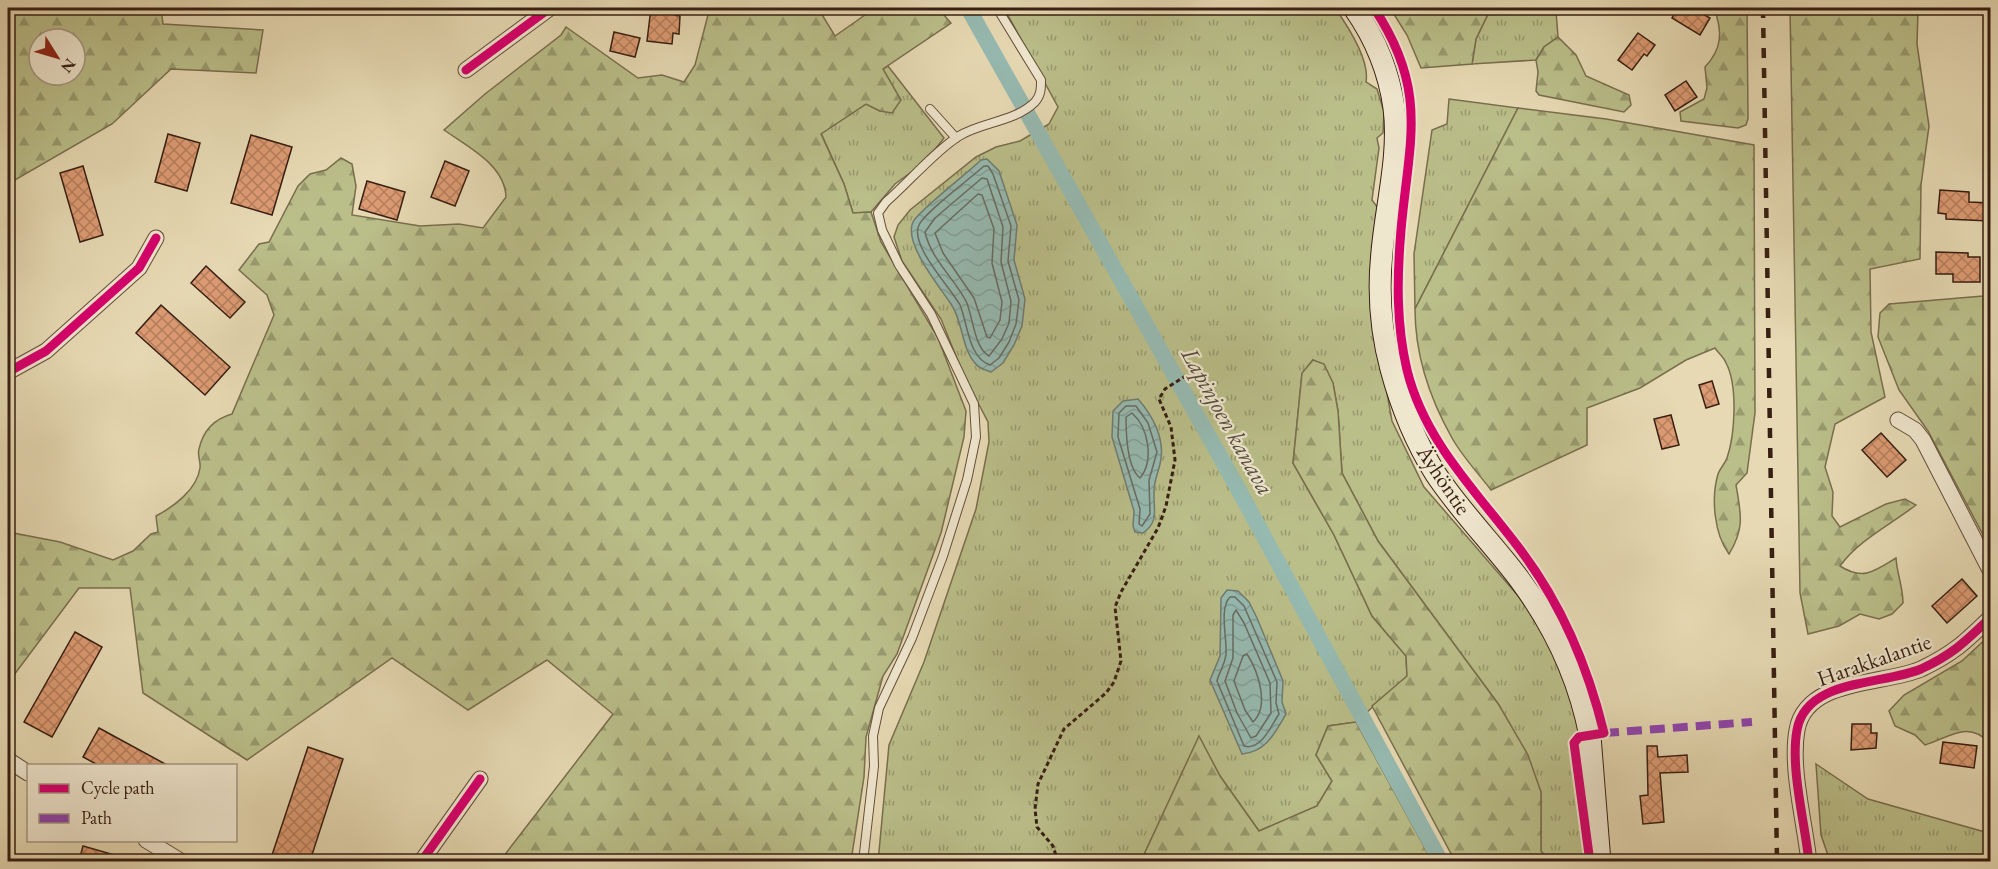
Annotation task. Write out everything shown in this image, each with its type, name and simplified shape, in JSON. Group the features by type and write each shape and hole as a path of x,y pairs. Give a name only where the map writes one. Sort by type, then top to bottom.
{"main road":[{"name":"Äyhöntie","path":"1354,8 1382,57 1394,110 1394,149 1382,252 1380,292 1390,367 1409,423 1434,471 1520,580 1552,629 1567,659 1586,716 1590,736 1600,861"}],"street":[{"path":"466,70 550,8"},
{"path":"8,372 46,351 139,268 156,238"},
{"path":"1898,420 1915,430 1923,440 1990,570"},
{"name":"Harakkalantie","path":"1809,861 1796,746 1797,731 1806,710 1826,693 1918,670 1953,654 1990,618"},
{"path":"8,760 27,771"},
{"path":"421,861 480,779"},
{"path":"149,842 182,861"}],"lane":[{"path":"863,861 874,766 873,736 879,708 912,638 944,556 967,480 976,437 974,404 931,314 895,256 882,230 878,213 886,202 956,138 971,129 995,123 1033,104 1041,94 1041,80 997,8"},
{"path":"930,109 956,138"}],"path":[{"path":"1058,861 1053,846 1037,827 1035,809 1038,783 1064,729 1106,693 1114,682 1121,661 1115,607 1121,592 1158,528 1166,506 1175,460 1170,427 1159,399 1165,388 1187,375"}],"green space":[{"path":"8,8 161,8 163,24 263,30 256,73 171,69 112,124 8,184"},
{"path":"700,8 818,8 835,36 875,8 938,8 951,23 883,69 901,100 892,113 880,111 866,104 821,134 844,184 853,213 871,212 881,242 938,338 966,411 964,437 941,533 897,654 883,676 866,737 864,777 851,861 500,861 613,714 547,660 468,710 392,658 247,760 143,693 130,588 79,588 8,683 8,532 60,542 113,560 133,551 151,534 158,532 156,516 183,497 198,476 199,451 206,431 220,419 232,414 274,315 267,295 239,270 259,244 269,242 298,186 310,174 326,170 341,158 352,164 356,186 352,215 420,226 459,224 483,228 506,197 504,186 499,175 484,158 444,130 485,94 561,35 566,27 638,78 662,75 684,82 695,65 708,15"},
{"path":"1004,8 1302,8 1303,10 1324,10 1335,8 1361,53 1365,64 1366,82 1377,89 1384,112 1383,133 1377,138 1379,148 1372,200 1378,208 1374,322 1392,421 1424,487 1520,598 1542,632 1558,663 1576,710 1585,750 1576,761 1595,861 1549,861 1541,851 1541,792 1499,705 1378,541 1342,473 1338,411 1333,383 1313,360 1302,374 1293,463 1334,535 1372,616 1406,656 1407,676 1356,722 1328,726 1316,755 1332,781 1317,806 1259,831 1220,776 1199,737 1141,861 878,862 889,745 924,662 976,509 989,442 988,422 964,376 941,319 902,261 894,237 898,225 910,210 976,157 996,147 1020,141 1049,124 1058,107"},
{"path":"1390,8 1491,8 1476,39 1472,64 1421,68 1407,35"},
{"path":"1491,8 1572,8 1556,11 1558,37 1544,47 1536,60 1472,64 1476,39"},
{"path":"1714,8 1747,8 1748,119 1746,125 1738,128 1681,121 1680,112 1704,99 1707,88 1705,67 1718,47 1720,32"},
{"path":"1790,8 1921,8 1918,11 1917,44 1929,126 1921,185 1920,259 1870,269 1871,332 1885,397 1835,424 1825,467 1833,492 1832,516 1840,527 1886,504 1905,499 1916,505 1856,548 1840,566 1856,573 1869,572 1896,558 1903,603 1892,614 1879,619 1860,614 1839,626 1808,634 1800,593"},
{"path":"1558,37 1576,55 1586,76 1629,95 1631,105 1624,112 1539,95 1536,91 1538,72 1536,60 1544,47"},
{"path":"888,66 944,138 925,162 895,184 871,212 853,213 844,184 821,133 866,104 880,111 883,69"},
{"path":"1449,99 1518,108 1415,309 1414,254 1432,130 1447,124"},
{"path":"1518,108 1606,119 1754,145 1755,413 1747,473 1736,485 1740,528 1729,554 1720,536 1714,505 1718,474 1730,448 1734,397 1730,372 1724,359 1715,348 1686,360 1640,388 1587,408 1587,445 1491,490 1460,451 1444,423 1425,376 1418,343 1415,309"},
{"path":"1990,288 1990,548 1928,431 1899,390 1878,337 1880,313 1889,304 1983,296"},
{"path":"1313,360 1324,364 1333,383 1338,411 1342,473 1378,541 1499,705 1528,755 1541,792 1541,851 1549,861 1455,861 1372,706 1407,676 1406,656 1372,616 1334,535 1293,463 1302,373"},
{"path":"1990,635 1990,743 1974,732 1966,731 1925,745 1915,735 1895,726 1889,711 1904,695 1962,661"},
{"path":"1356,722 1432,861 1141,861 1199,736 1220,776 1259,831 1317,806 1332,781 1316,755 1328,726"},
{"path":"1816,764 1868,799 1985,832 1990,812 1990,861 1830,861 1821,835"}],"water":[{"path":"987,159 999,171 1017,225 1014,260 1025,299 1022,326 1014,345 1003,363 991,372 982,369 970,357 955,311 924,264 913,241 911,231 913,222 924,209 981,160"},
{"path":"1138,399 1149,413 1157,429 1161,446 1160,464 1154,487 1154,519 1143,533 1135,532 1133,526 1134,511 1112,437 1113,411 1123,401"},
{"path":"1227,590 1238,591 1249,602 1283,681 1282,702 1286,714 1264,745 1242,754 1210,680 1220,656 1221,598"}],"building":[{"path":"651,8 675,8 674,15 680,16 679,34 673,33 672,44 647,41"},
{"path":"1677,8 1692,8 1710,18 1700,35 1672,18"},
{"path":"614,32 640,38 635,57 610,51"},
{"path":"1638,33 1655,45 1647,56 1644,54 1632,70 1618,60"},
{"path":"1686,81 1697,97 1675,111 1665,95"},
{"path":"168,134 200,143 187,191 155,182"},
{"path":"251,135 292,147 272,215 231,203"},
{"path":"445,161 469,171 455,206 431,197"},
{"path":"83,166 103,235 80,242 60,173"},
{"path":"367,181 405,192 397,220 359,209"},
{"path":"1940,190 1969,192 1969,202 1990,203 1990,221 1946,219 1946,214 1938,213"},
{"path":"1936,252 1968,253 1968,257 1980,257 1980,282 1953,282 1953,274 1936,274"},
{"path":"206,266 245,302 230,318 191,283"},
{"path":"161,305 230,367 205,395 136,333"},
{"path":"1712,381 1719,404 1706,408 1699,385"},
{"path":"1671,415 1679,445 1662,449 1654,419"},
{"path":"1881,433 1906,460 1887,477 1862,450"},
{"path":"1962,579 1977,596 1947,623 1932,606"},
{"path":"75,632 102,647 52,737 24,722"},
{"path":"1852,724 1871,724 1871,733 1877,733 1876,748 1851,750"},
{"path":"99,728 165,764 96,764 83,757"},
{"path":"1943,742 1977,746 1974,768 1940,763"},
{"path":"1647,746 1657,746 1658,757 1687,755 1688,772 1660,773 1664,822 1643,824 1640,796 1648,795"},
{"path":"308,747 343,759 310,861 270,861"},
{"path":"83,846 125,858 124,861 79,861"}],"waterway":[{"name":"Lapinjoen kanava","path":"968,8 1231,476 1441,862"}],"railway":[{"path":"1763,8 1777,862"}],"marked path":[{"path":"1604,733 1752,722"}],"cycle path":[{"path":"466,70 550,8"},
{"path":"1374,8 1403,65 1409,91 1410,142 1398,283 1399,317 1407,370 1415,396 1440,444 1455,467 1537,573 1562,616 1582,661 1604,733 1579,737 1574,743 1590,862"},
{"path":"8,372 46,351 139,268 156,238"},
{"path":"1809,862 1795,761 1797,730 1803,713 1815,701 1830,692 1921,669 1958,647 1990,618"},
{"path":"421,862 480,779"}]}
